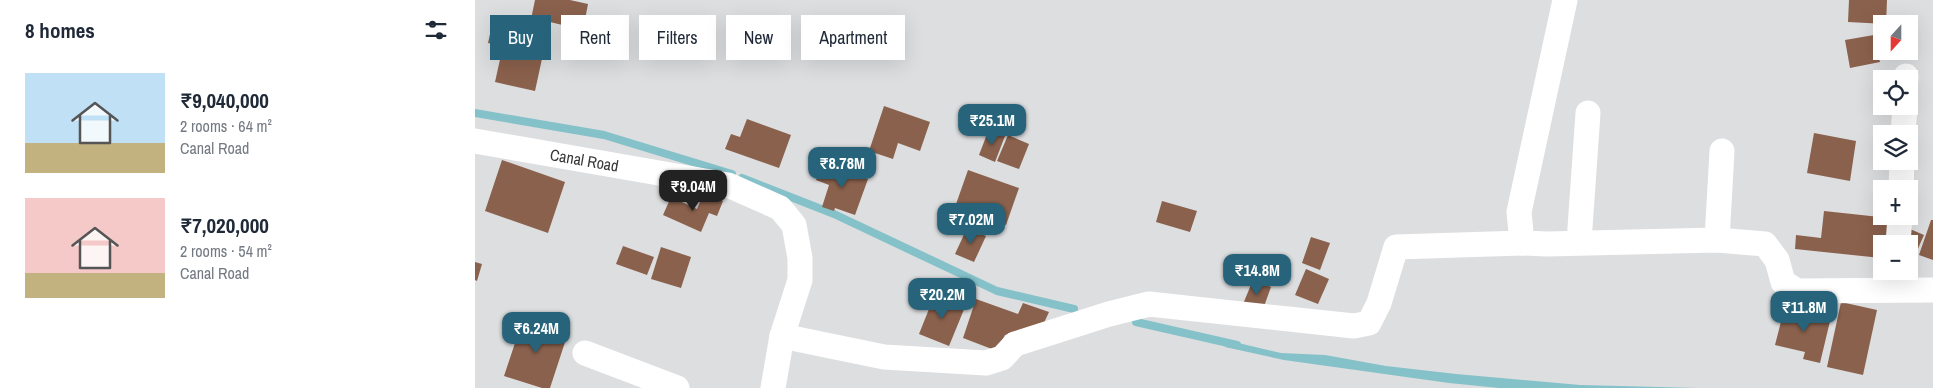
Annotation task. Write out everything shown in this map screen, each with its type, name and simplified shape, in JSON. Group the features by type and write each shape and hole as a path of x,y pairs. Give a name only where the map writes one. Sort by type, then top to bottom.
{"street":[{"path":"1522,243 1519,212 1565,0"},
{"path":"1579,242 1588,113"},
{"name":"Canal Road","path":"475,141 728,185 780,208 794,226 800,258 800,280 782,336"},
{"path":"1717,240 1722,151"},
{"path":"773,388 782,336 884,357 986,364 1002,358 1015,344 1109,314 1149,304 1354,326 1369,323 1379,303 1396,247 1717,240 1765,244 1777,260 1783,282 1797,291 1897,281 1933,290"},
{"path":"585,353 677,388"}],"water":[{"path":"1230,341 1281,353 1325,355 1386,366 1456,374 1580,385 1698,388 1499,388 1449,383 1284,360 1225,347"}],"building":[{"path":"535,0 570,0 588,4 586,15 561,15 561,25 551,22 551,15 532,15"},
{"path":"1849,0 1887,0 1886,15 1873,15 1873,23 1848,22"},
{"path":"1873,35 1873,60 1880,60 1880,62 1850,68 1845,40"},
{"path":"500,60 542,60 535,91 495,82"},
{"path":"884,106 930,122 920,151 898,143 893,159 869,151"},
{"path":"747,119 791,135 779,168 725,149 731,134 740,137"},
{"path":"989,129 1005,136 995,162 979,155"},
{"path":"1814,133 1856,141 1850,181 1807,173"},
{"path":"1008,135 1029,144 1019,169 997,161"},
{"path":"502,160 565,182 548,233 485,211"},
{"path":"823,163 868,179 855,215 835,208 834,211 822,207 829,185 816,180"},
{"path":"968,170 1019,188 1006,225 955,207"},
{"path":"704,193 723,201 717,216 709,213 701,232 663,215 671,197 697,209"},
{"path":"1162,201 1197,211 1190,232 1156,222"},
{"path":"1824,211 1873,216 1873,225 1888,225 1888,235 1873,235 1873,257 1795,249 1796,235 1821,238"},
{"path":"1931,220 1933,220 1933,260 1919,255"},
{"path":"967,228 986,236 974,262 955,254"},
{"path":"1910,229 1924,235 1918,248 1918,235 1910,235"},
{"path":"1311,237 1330,243 1320,270 1302,263"},
{"path":"623,246 654,257 647,275 616,264"},
{"path":"661,247 691,257 681,288 651,279"},
{"path":"475,262 482,264 477,281 475,280"},
{"path":"1306,269 1329,279 1318,304 1295,295"},
{"path":"1253,280 1271,287 1262,312 1243,304"},
{"path":"935,294 965,307 949,346 919,334"},
{"path":"976,299 1018,314 1023,303 1049,312 1043,325 1005,335 997,351 963,338"},
{"path":"1841,302 1877,310 1863,375 1827,367"},
{"path":"1785,306 1831,317 1820,363 1803,359 1805,352 1775,345"},
{"path":"523,319 568,333 550,388 542,388 504,376"}],"waterway":[{"path":"475,113 604,135 732,174"},
{"path":"742,178 834,214 997,291 1074,309"},
{"path":"1136,322 1237,345"}]}
